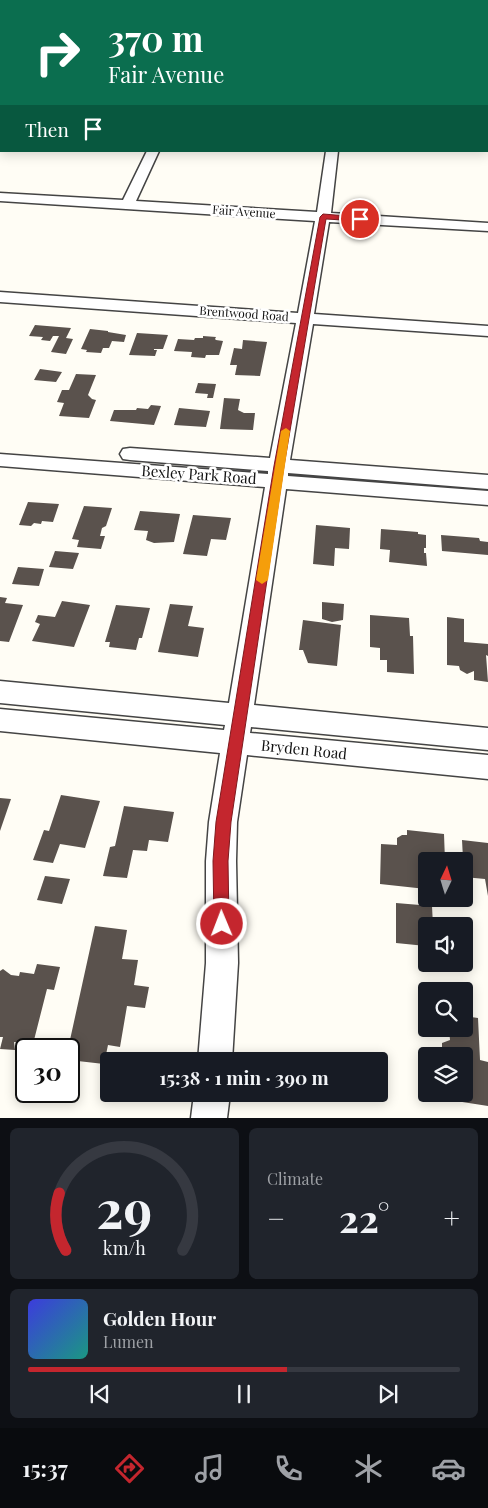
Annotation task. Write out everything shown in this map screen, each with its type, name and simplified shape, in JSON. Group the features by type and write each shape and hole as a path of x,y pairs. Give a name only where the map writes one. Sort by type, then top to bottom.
{"street":[{"path":"0,0 18,0"},
{"path":"130,199 153,152"},
{"path":"216,1052 222,963 221,861 223,822 278,474 324,210 332,152"},
{"name":"Fair Avenue","path":"0,184 130,199"},
{"name":"Fair Avenue","path":"0,197 130,199 324,210 488,214"},
{"name":"Fair Avenue","path":"324,210 488,227"},
{"name":"Brentwood Road","path":"0,298 488,331"},
{"name":"Bexley Park Road","path":"0,444 100,460"},
{"name":"Bexley Park Road","path":"0,460 100,460 482,489"},
{"path":"0,719 5,693"},
{"name":"Bryden Road","path":"5,693 488,739"},
{"name":"Bryden Road","path":"0,719 488,767"},
{"path":"209,1118 211,1102"}],"building":[{"path":"35,325 71,328 66,338 73,339 66,354 51,352 59,336 53,336 50,341 41,340 43,337 29,336"},
{"path":"90,329 126,335 124,342 112,341 109,348 103,348 101,353 86,352 87,350 81,349"},
{"path":"137,333 168,335 163,349 154,349 157,350 155,356 129,355"},
{"path":"203,336 216,337 216,340 223,341 219,355 206,355 205,358 191,357 192,352 174,351 178,339 194,340 195,338 203,338"},
{"path":"243,340 267,342 260,376 235,375 237,365 230,365 234,348 242,349"},
{"path":"40,369 62,372 56,382 34,380"},
{"path":"76,374 96,375 88,395 96,400 89,418 59,416 64,403 57,402 62,390 69,390"},
{"path":"198,383 216,384 213,398 207,398 208,394 195,393"},
{"path":"224,398 240,399 238,410 244,413 255,413 253,430 220,429"},
{"path":"151,405 161,406 154,425 110,421 114,410 148,409"},
{"path":"179,408 210,411 206,427 174,425"},
{"path":"28,502 59,504 53,522 42,521 41,524 34,523 31,526 19,525"},
{"path":"84,506 112,508 106,526 102,528 100,536 105,536 101,549 77,547 79,540 72,539"},
{"path":"140,511 180,514 174,542 154,543 146,540 148,531 134,530"},
{"path":"193,515 231,518 226,540 211,539 207,556 183,554"},
{"path":"316,525 350,528 349,549 335,548 334,566 313,564"},
{"path":"381,529 418,532 418,534 426,535 424,553 426,553 427,566 389,562 390,550 380,549"},
{"path":"441,535 479,538 480,541 488,542 488,555 442,551"},
{"path":"55,551 79,553 73,569 49,567"},
{"path":"18,567 44,569 39,586 12,584"},
{"path":"0,597 7,598 5,603 23,605 9,642 0,641"},
{"path":"62,601 90,605 74,647 32,641 40,624 35,622 38,615 55,617"},
{"path":"322,602 344,604 343,620 332,622 322,619"},
{"path":"170,604 193,606 188,626 204,628 198,657 158,652"},
{"path":"116,605 150,608 142,638 139,638 136,650 109,647 110,642 105,642"},
{"path":"370,615 409,618 410,636 413,636 414,674 387,672 387,660 380,660 380,648 370,647"},
{"path":"447,617 464,619 464,642 488,644 488,656 486,655 488,682 474,680 474,671 467,674 460,670 459,666 447,665"},
{"path":"303,620 341,625 337,666 308,663 303,650 299,650"},
{"path":"61,795 100,801 85,848 60,844 53,863 33,860 44,830 49,831"},
{"path":"0,798 11,799 0,831"},
{"path":"124,806 174,812 168,842 149,840 147,851 133,850 127,878 103,876 110,847 115,846"},
{"path":"407,830 444,834 445,852 418,852 418,888 380,884 381,844 397,845 397,838 407,835"},
{"path":"462,840 488,843 488,896 485,879 473,878 473,852 463,852"},
{"path":"45,876 70,879 62,904 37,900"},
{"path":"396,903 418,905 418,908 432,908 433,917 418,917 418,945 396,943"},
{"path":"95,926 127,930 122,959 138,960 134,985 149,987 145,1008 127,1006 120,1047 108,1045 107,1052 100,1052 100,1064 80,1061 80,1038 70,1038"},
{"path":"37,964 60,967 54,990 47,989 35,1038 15,1038 15,1050 0,1049 3,1037 0,1037 0,971 3,969 11,975 19,976 20,972 34,974"},
{"path":"473,1017 478,1018 480,1060 488,1062 488,1106 462,1102 473,1102 473,1047 442,1047 442,1043 450,1040 450,1037 473,1037"}],"slow traffic":[{"path":"262,580 286,431"}],"route":[{"path":"222,924 221,861 223,822 279,466 323,217 360,219"}]}
